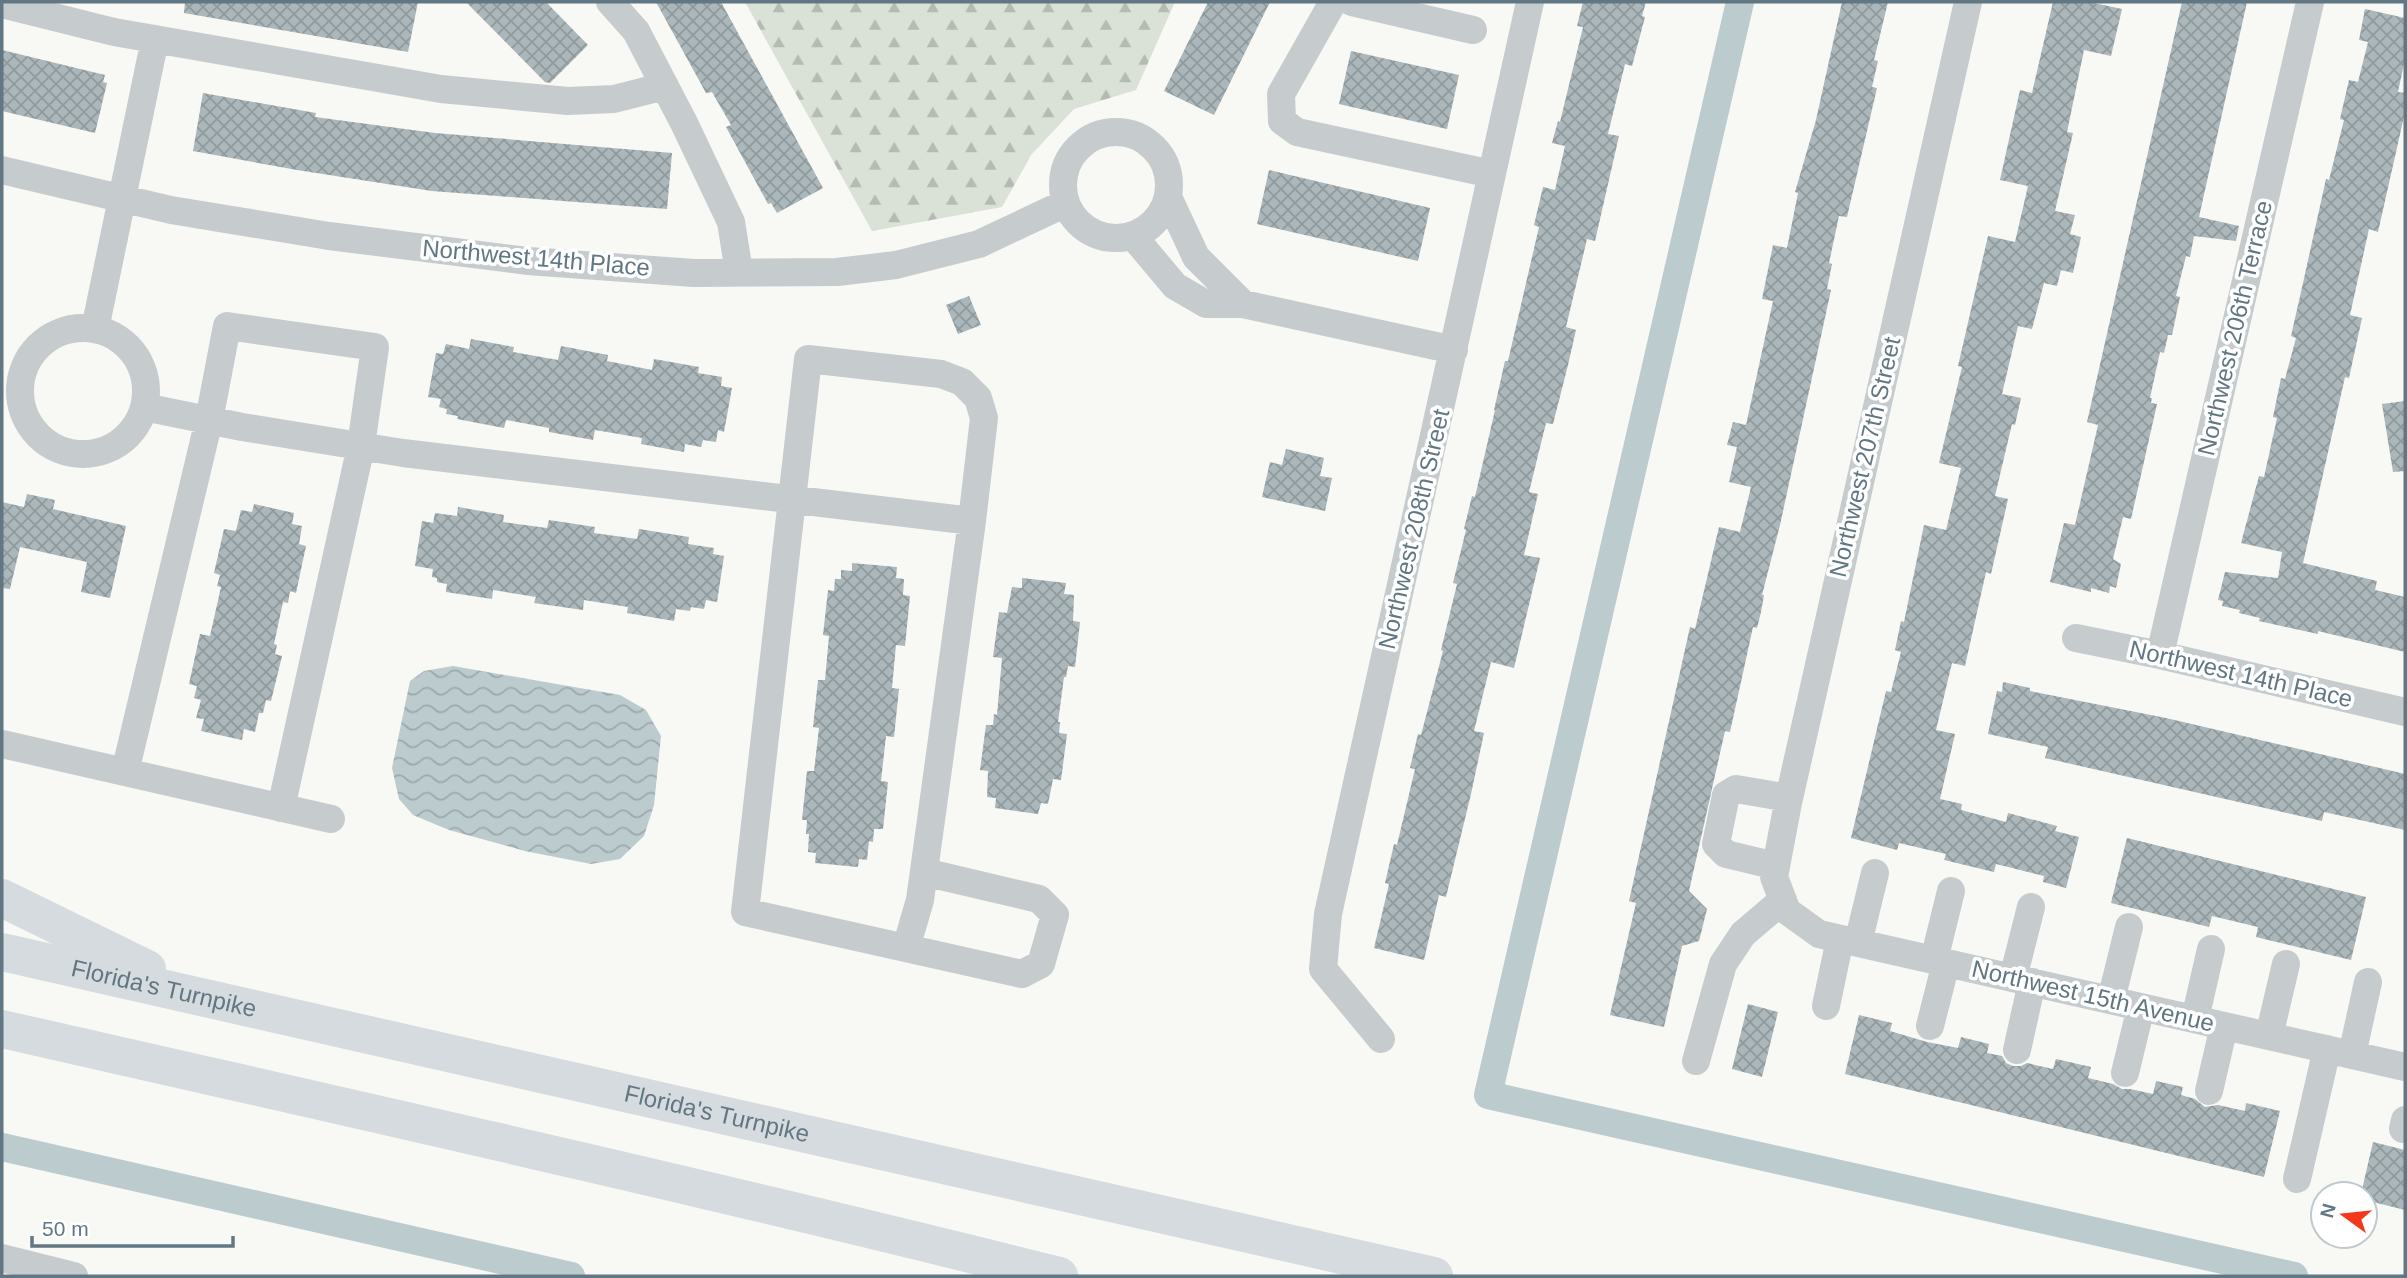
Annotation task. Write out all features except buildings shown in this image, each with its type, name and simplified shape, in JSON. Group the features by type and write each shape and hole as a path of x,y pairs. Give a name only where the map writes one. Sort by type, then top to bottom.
{"highway":[{"path":"2,898 202,996"},
{"name":"Florida's Turnpike","path":"2,951 1434,1276"},
{"path":"3,1029 433,1126 873,1229 1059,1276"}],"street":[{"path":"610,2 636,31 731,222 739,272"},
{"path":"1333,2 1281,94 1282,121 1297,132 1492,174"},
{"path":"1352,2 1473,30"},
{"name":"Northwest 208th Street","path":"1381,1039 1323,969 1328,914 1530,2"},
{"name":"Northwest 207th Street","path":"1785,905 1774,877 1789,798 1968,2"},
{"name":"Northwest 206th Terrace","path":"2160,655 2310,2"},
{"path":"2,4 93,14 155,39 441,89 568,101 614,99 664,86"},
{"path":"95,329 155,39"},
{"path":"1121,131 1146,141 1164,161 1169,178 1168,197 1162,214 1149,227 1133,236 1117,239 1101,237 1073,218 1062,187 1065,170 1073,153 1086,141 1102,133 1121,131"},
{"name":"Northwest 14th Place","path":"2,170 171,210 329,236 528,261 694,273 837,272 896,265 979,244 1066,203"},
{"path":"1168,197 1196,257 1243,304"},
{"path":"1133,236 1175,286 1206,304 1243,304 1454,350"},
{"path":"125,772 209,420 227,326 374,347 361,446 281,808"},
{"path":"74,329 95,329 119,339 134,354 144,374 144,407 129,435 111,448 90,454 68,453 48,444 32,429 12,377 24,369 36,350 53,336 74,329"},
{"path":"906,948 920,900 984,418 978,398 962,382 941,374 808,359 745,912 1022,974 1041,964 1055,915 1039,899 924,872"},
{"path":"144,407 361,446 972,521"},
{"name":"Northwest 14th Place","path":"2076,638 2405,712"},
{"path":"2,744 331,819"},
{"path":"1776,866 1726,854 1716,844 1726,795 1736,789 1789,798"},
{"path":"1826,1006 1875,873"},
{"path":"1930,1026 1951,891"},
{"path":"1696,1061 1723,964 1743,934 1785,905"},
{"name":"Northwest 15th Avenue","path":"1785,905 1819,934 2405,1067"},
{"path":"2017,1049 2031,907"},
{"path":"2111,1000 2129,927"},
{"path":"2195,1019 2211,949"},
{"path":"2269,1036 2286,964"},
{"path":"2297,1179 2339,1052 2368,982"},
{"path":"2124,1073 2141,1007"},
{"path":"2209,1091 2224,1026"},
{"path":"2,1258 74,1276"}],"green space":[{"path":"745,2 1175,2 1136,90 1074,109 1031,155 1002,207 872,231"}],"water":[{"path":"453,666 620,695 646,710 661,736 654,805 644,836 620,859 591,864 525,851 449,830 413,815 399,799 392,768 410,681 424,671"}],"waterway":[{"path":"1740,2 1488,1095 2294,1276"},
{"path":"2,1147 571,1276"}]}
